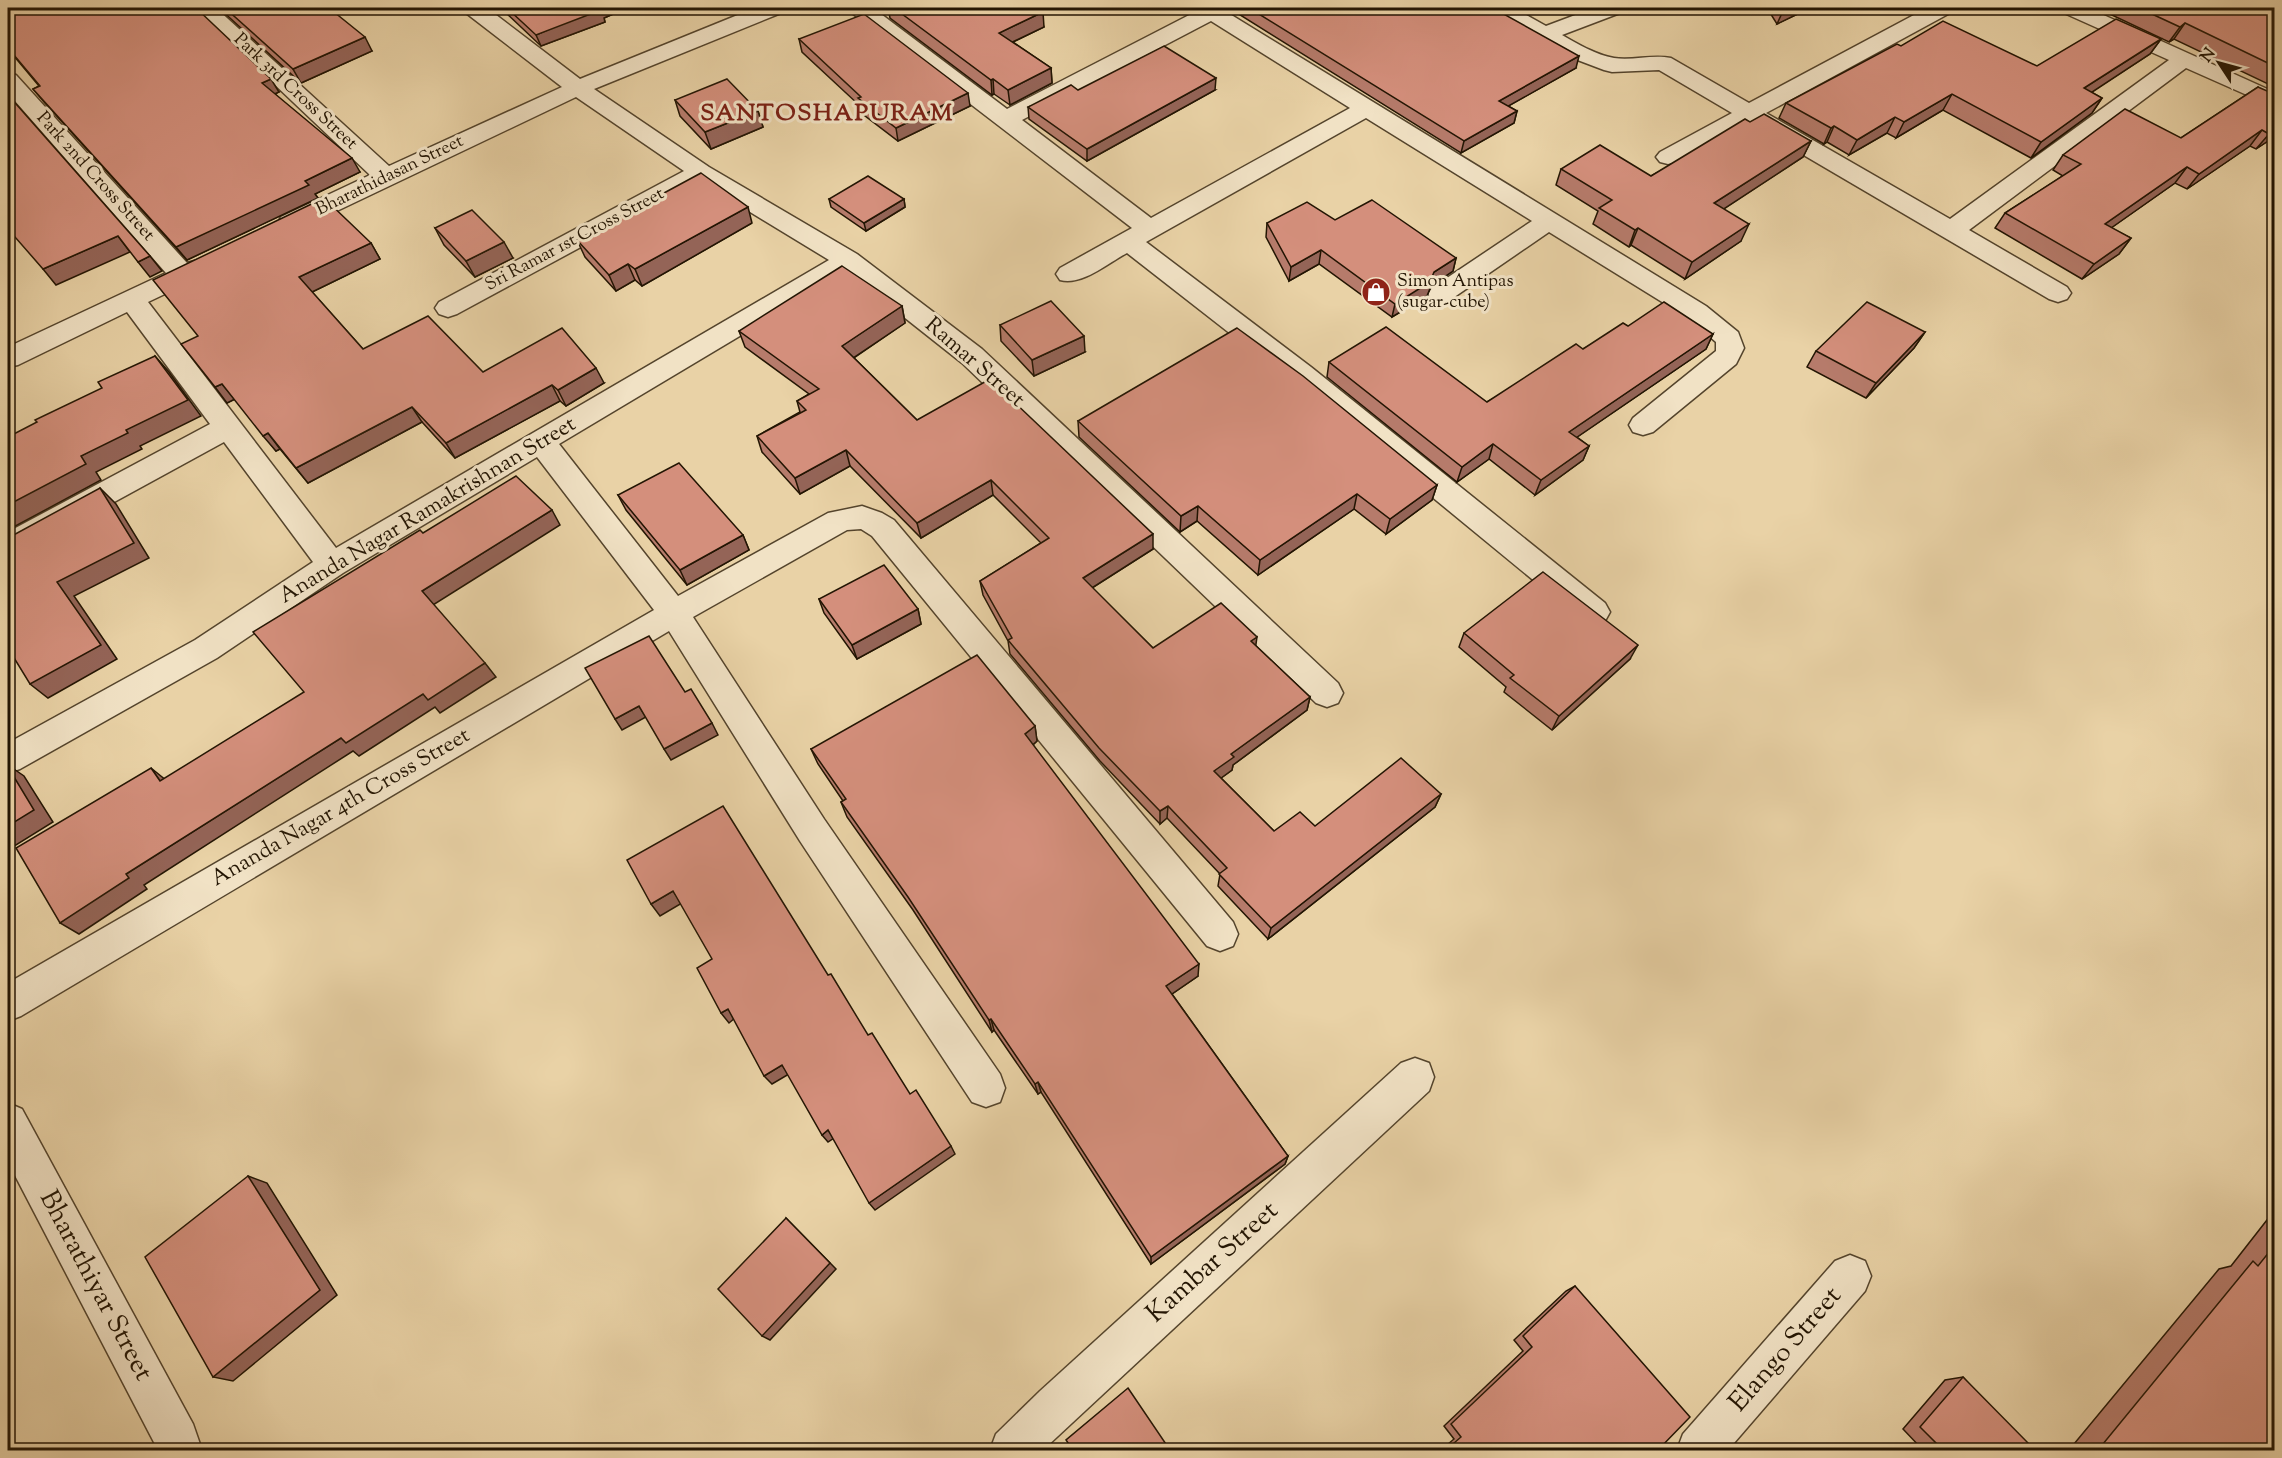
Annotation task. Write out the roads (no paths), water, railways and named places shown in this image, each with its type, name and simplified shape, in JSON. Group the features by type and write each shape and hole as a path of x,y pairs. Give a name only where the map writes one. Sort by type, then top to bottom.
{"street":[{"name":"Park 3rd Cross Street","path":"204,8 386,177"},
{"name":"Ramar Street","path":"474,8 579,89 701,172 848,260 972,356 1327,693"},
{"name":"Bharathidasan Street","path":"269,234 737,13 773,8"},
{"path":"860,8 1006,119 1301,374 1594,612"},
{"path":"1498,8 1575,51 1612,65 1663,63 1747,114 2058,293"},
{"path":"1545,34 1612,8"},
{"path":"1668,157 1942,8"},
{"path":"2072,8 2274,100"},
{"path":"1006,119 1208,10 1697,312 1729,338 1731,348 1726,357 1643,425"},
{"path":"1951,231 2185,59"},
{"name":"Park 2nd Cross Street","path":"8,80 183,274"},
{"path":"1069,274 1368,107"},
{"name":"Sri Ramar 1st Cross Street","path":"448,308 701,172"},
{"path":"1441,294 1550,220"},
{"path":"8,358 216,259"},
{"name":"Ananda Nagar Ramakrishnan Street","path":"8,759 206,649 332,565 848,260"},
{"path":"131,299 332,565"},
{"path":"8,546 228,427"},
{"path":"541,442 674,613 812,830 986,1088"},
{"name":"Ananda Nagar 4th Cross Street","path":"8,1003 674,613 838,521 857,515 868,518 883,528 1220,934"},
{"name":"Kambar Street","path":"1012,1450 1415,1077"},
{"name":"Bharathiyar Street","path":"8,1123 177,1440 180,1450"},
{"name":"Elango Street","path":"1699,1450 1850,1276"}],"place":[{"name":"Simon Antipas (sugar-cube)","path":"1376,292"}],"district":[{"name":"SANTOSHAPURAM","path":"827,114"}]}
